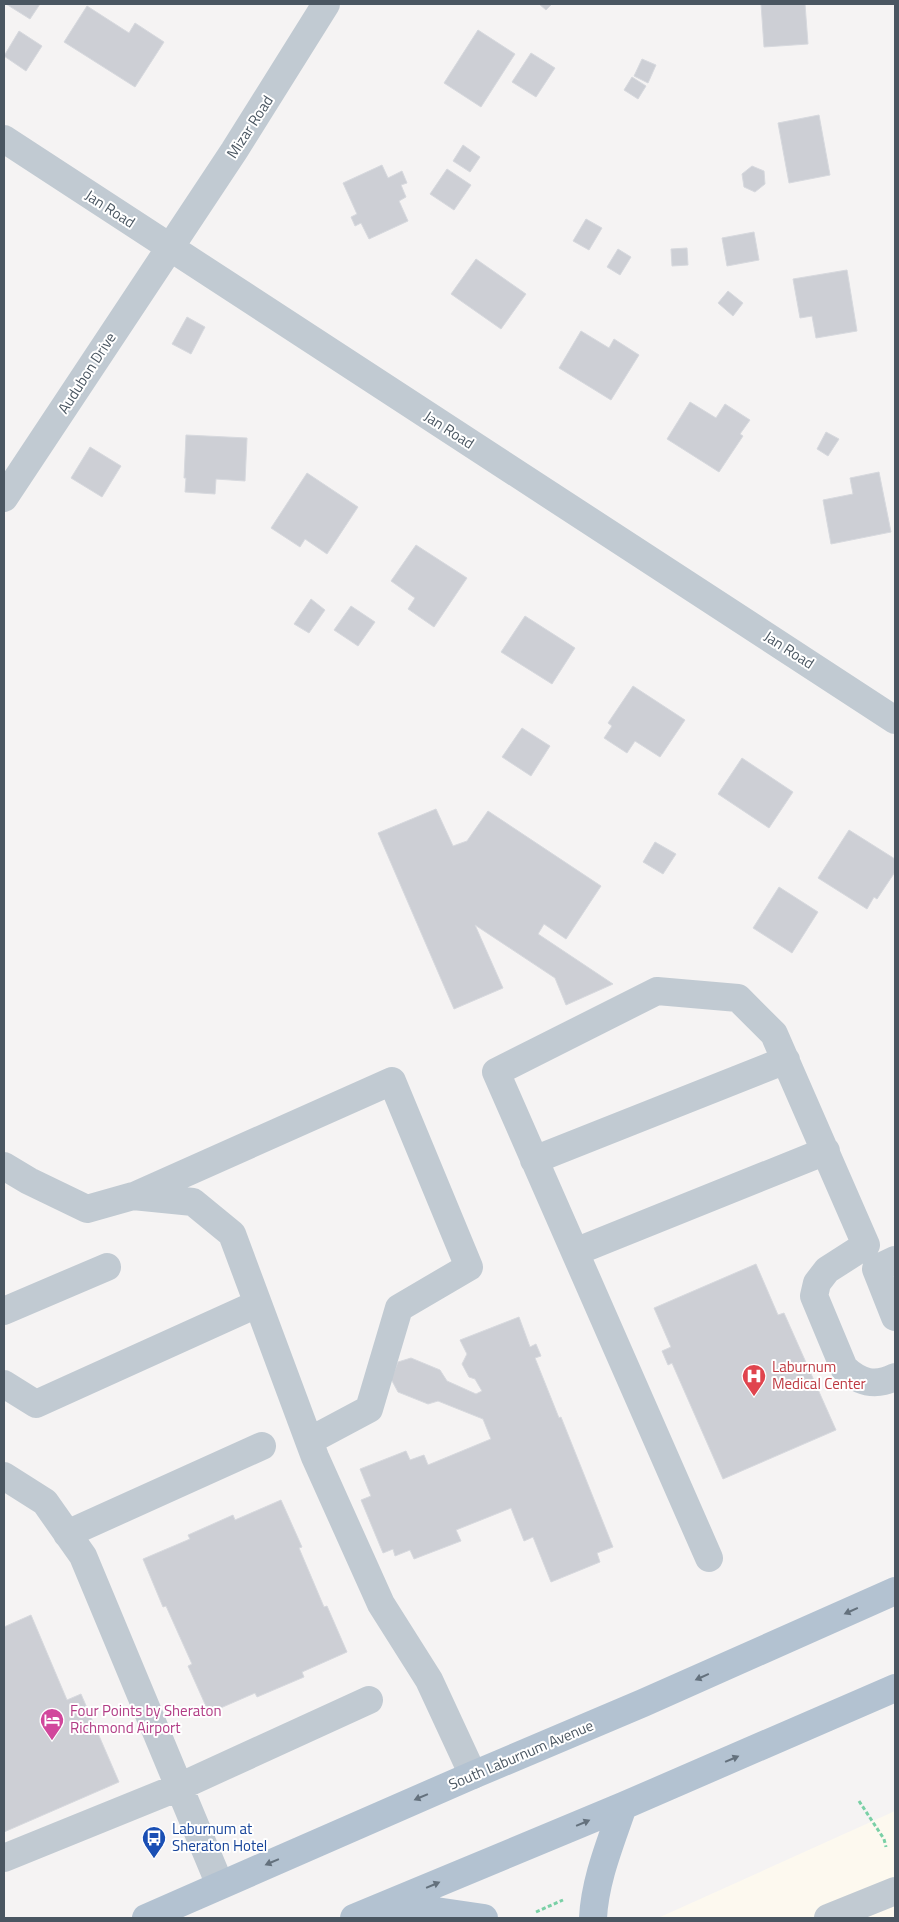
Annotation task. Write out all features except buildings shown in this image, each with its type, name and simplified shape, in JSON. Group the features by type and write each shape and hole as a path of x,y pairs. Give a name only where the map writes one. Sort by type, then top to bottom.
{"main road":[{"name":"South Laburnum Avenue","path":"146,1918 643,1703 895,1591"},
{"path":"354,1918 623,1806 895,1688"},
{"path":"593,1918 602,1867 623,1806"},
{"path":"388,1904 484,1918"}],"street":[{"name":"Mizar Road","path":"169,248 234,151 326,4"},
{"name":"Jan Road","path":"4,139 895,720"},
{"name":"Audubon Drive","path":"4,498 169,248"},
{"path":"709,1558 496,1072 657,991 738,998 774,1034 826,1151 879,1258 895,1317"},
{"path":"534,1160 786,1060"},
{"path":"4,1166 29,1181 87,1209 133,1196 392,1081 469,1267 398,1308 369,1409 309,1441"},
{"path":"575,1252 826,1151"},
{"path":"133,1196 193,1202 232,1234 309,1441 381,1604 428,1680 473,1775"},
{"path":"879,1258 827,1270 817,1282 814,1296 844,1368 854,1377 867,1382 884,1382 895,1377"},
{"path":"4,1311 107,1267"},
{"path":"4,1384 36,1404 257,1304"},
{"path":"67,1534 262,1446"},
{"path":"4,1476 45,1502 83,1556 220,1885"},
{"path":"4,1858 179,1787 370,1700"},
{"path":"828,1918 895,1891"}],"path":[{"path":"859,1801 884,1838 886,1847"},
{"path":"536,1912 567,1898"}],"shaded area":[{"path":"895,1811 895,1918 658,1918"}],"place":[{"name":"Laburnum Medical Center","path":"754,1397"},
{"name":"Four Points by Sheraton Richmond Airport","path":"52,1741"},
{"name":"Laburnum at Sheraton Hotel","path":"154,1859"}]}
